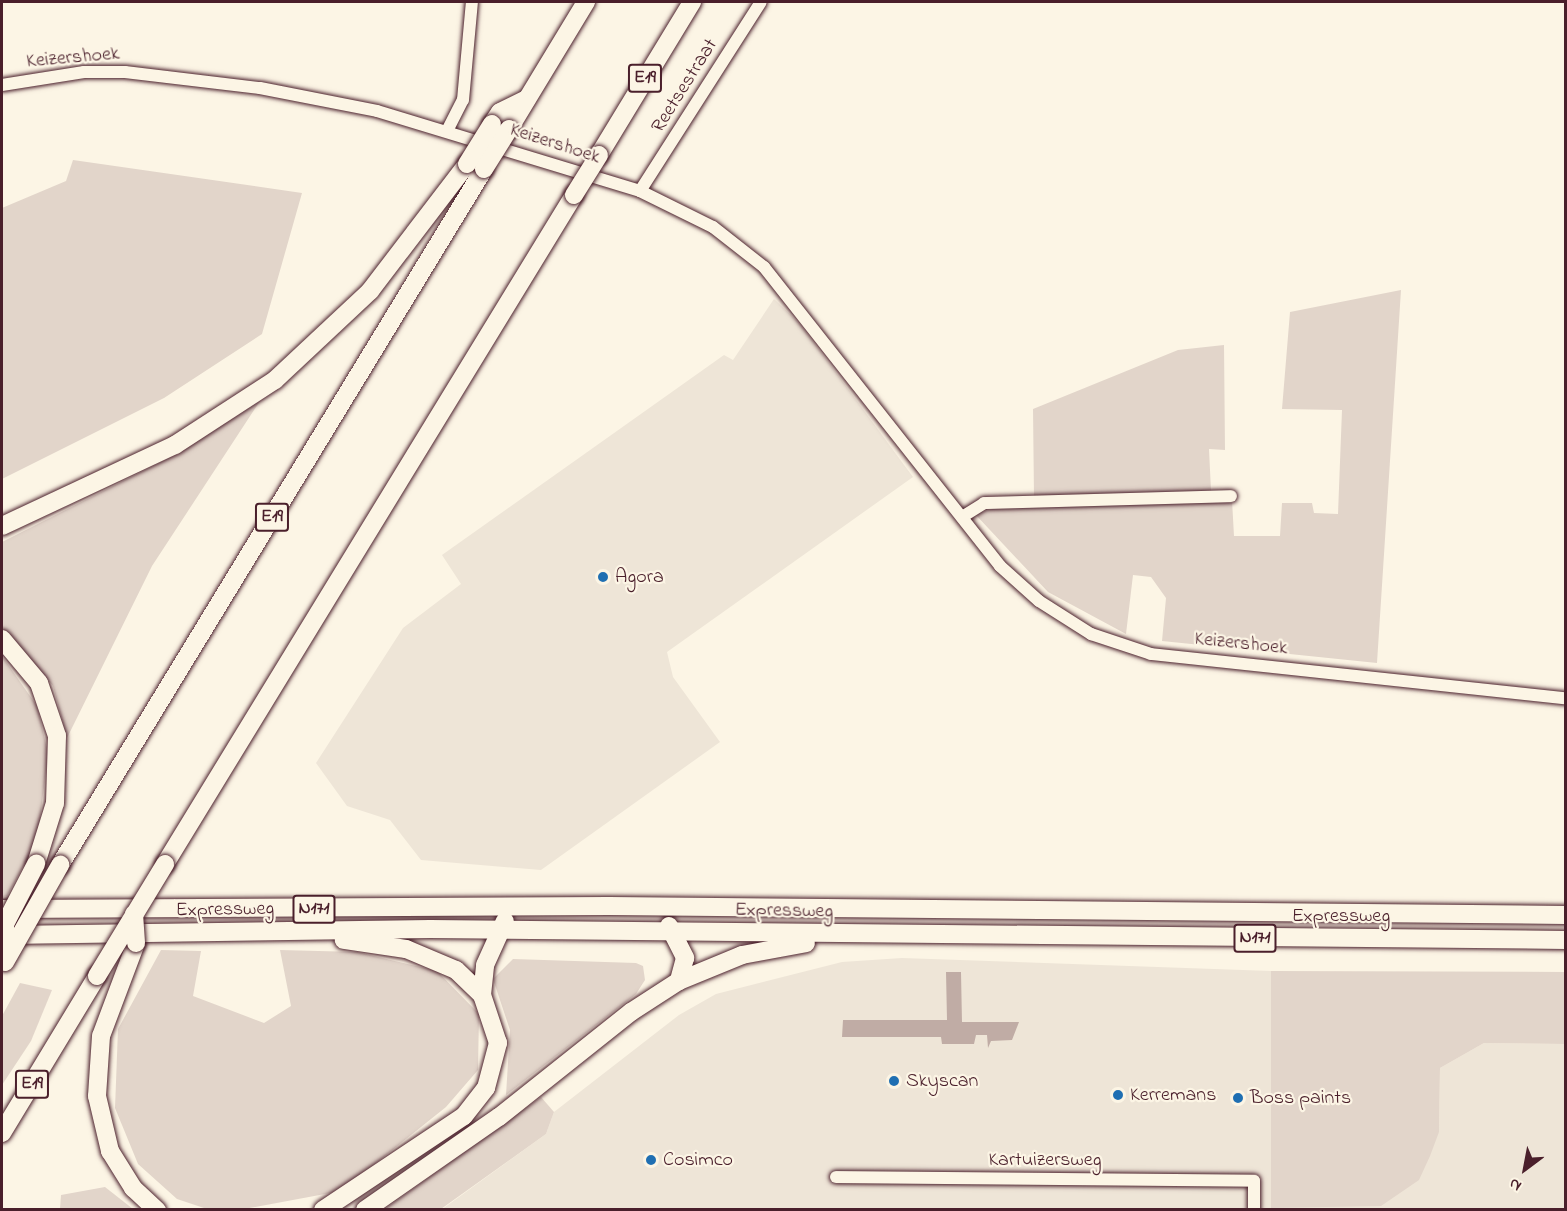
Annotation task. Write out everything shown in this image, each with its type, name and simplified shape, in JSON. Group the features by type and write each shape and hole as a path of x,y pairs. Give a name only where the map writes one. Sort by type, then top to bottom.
{"highway":[{"name":"E19","path":"3,965 60,864 476,166 501,126 528,98 586,2"},
{"name":"E19","path":"2,1132 692,2"},
{"path":"2,526 175,445 275,380 370,291 476,166"},
{"path":"2,639 34,675 57,736 55,803 36,864 5,924 3,965"},
{"path":"648,907 674,932 685,958 679,981"},
{"name":"Expressweg","path":"2,909 648,907 1566,915"},
{"path":"323,1209 432,1142 478,1100 492,1075 498,1043 482,995 485,965 497,930 515,908"},
{"path":"134,914 136,943 120,976 101,1036 97,1096 101,1126 123,1174 157,1209"},
{"name":"Expressweg","path":"2,935 497,930 849,936 1566,940"},
{"path":"271,932 406,949 443,962 482,995"},
{"path":"365,1209 500,1117 631,1012 679,981 774,946 849,936"}],"street":[{"path":"447,130 463,100 472,2"},
{"name":"Reetsestraat","path":"640,191 761,2"},
{"name":"Keizershoek","path":"2,85 84,72 125,72 333,100 447,130 640,191 713,227 764,267 962,517 1019,585 1061,617 1117,645 1151,654 1566,698"},
{"path":"962,517 984,503 1231,496"},
{"name":"Kartuizersweg","path":"836,1178 1254,1181 1254,1209"}],"shaded area":[{"path":"73,160 302,193 262,334 164,398 2,479 2,208 66,181"},
{"path":"1401,290 1377,663 1162,641 1166,598 1151,577 1133,575 1126,634 1048,592 975,514 1007,505 1232,500 1234,536 1280,536 1282,503 1312,503 1314,513 1338,514 1342,410 1282,409 1290,312"},
{"path":"774,299 800,324 913,477 667,652 673,677 720,742 541,870 421,860 390,820 347,806 316,763 403,628 461,584 442,555 724,355 733,360"},
{"path":"1224,345 1225,450 1209,449 1211,491 1034,497 1033,409 1178,350"},
{"path":"260,401 152,566 67,738 53,686 2,627 2,542 173,456"},
{"path":"2,656 37,706 48,753 39,827 29,856 7,896 2,897"},
{"path":"161,950 201,951 193,996 264,1023 291,1006 280,950 357,952 437,971 479,1014 478,1070 446,1107 341,1191 244,1209 207,1209 177,1199 138,1164 115,1108 118,1029"},
{"path":"902,958 1271,971 1271,1207 1439,1132 1440,1068 1484,1043 1565,1044 1565,1209 441,1210 546,1134 554,1112 679,1015 716,994 842,962"},
{"path":"513,959 636,963 643,966 645,980 636,994 506,1095 510,1030 493,979"},
{"path":"1271,971 1565,972 1565,1044 1484,1043 1440,1068 1439,1132 1430,1156 1419,1180 1381,1206 1271,1208"},
{"path":"946,972 961,972 962,1022 1019,1022 1012,1040 991,1041 988,1048 987,1035 976,1035 974,1044 942,1044 941,1037 842,1037 843,1020 947,1020"},
{"path":"20,983 52,990 31,1041 2,1085 2,1016"},
{"path":"541,1097 554,1112 546,1134 441,1209 385,1209"},
{"path":"105,1187 133,1209 60,1209 61,1195"}],"place":[{"name":"Agora","path":"603,577"},
{"name":"Skyscan","path":"894,1081"},
{"name":"Kerremans","path":"1118,1095"},
{"name":"Boss paints","path":"1238,1098"},
{"name":"Cosimco","path":"651,1160"}]}
